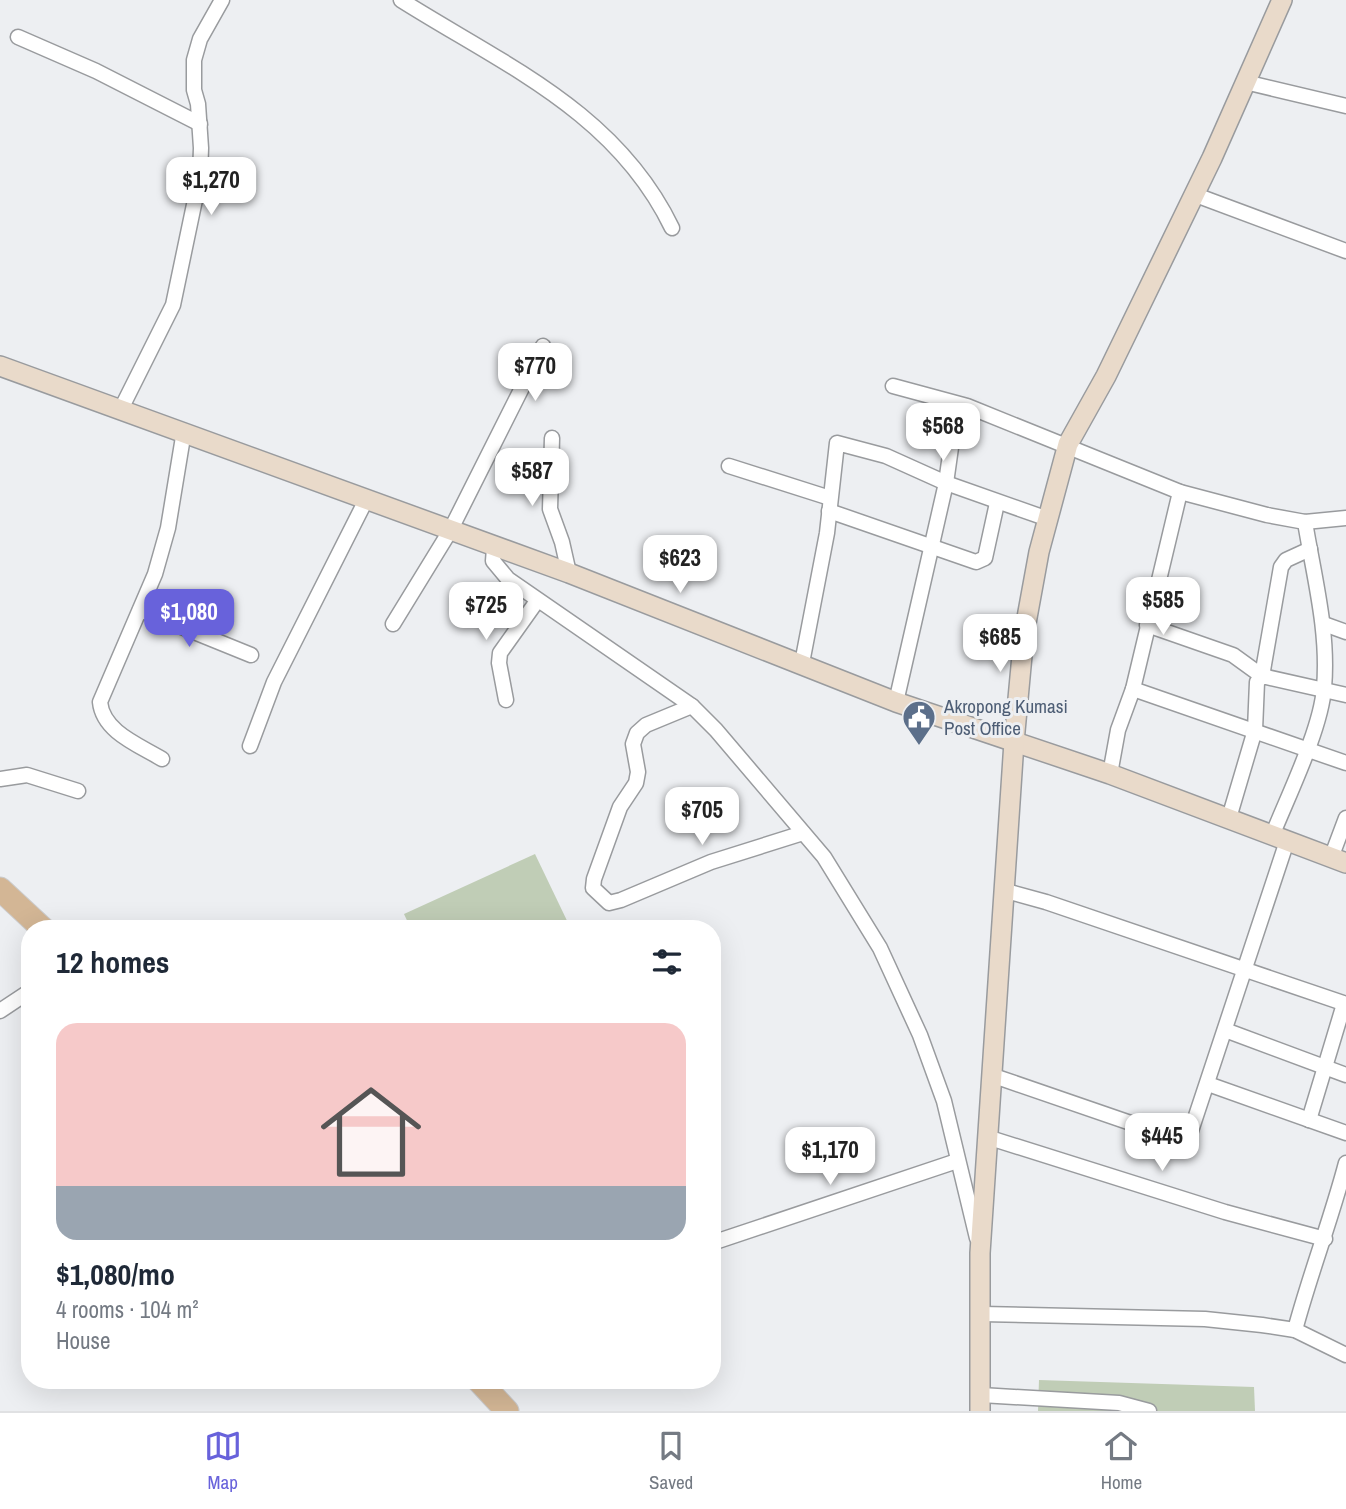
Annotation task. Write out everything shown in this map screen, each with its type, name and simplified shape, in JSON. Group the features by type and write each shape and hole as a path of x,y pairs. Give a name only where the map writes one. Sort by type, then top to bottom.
{"main road":[{"path":"0,889 33,920"},
{"path":"486,1389 507,1411"}],"street":[{"path":"121,409 173,304 198,188 200,124 193,82 194,60 200,39 222,0"},
{"path":"401,0 510,63 575,110 610,142 642,179 659,201 672,228"},
{"path":"1149,1411 1119,1403 980,1403 980,1253 990,1139 1014,742 1024,634 1048,519 1068,444 1106,376 1194,194 1282,0"},
{"path":"18,37 96,71 200,124"},
{"path":"1245,82 1346,106"},
{"path":"1194,194 1346,251"},
{"path":"393,624 450,531 543,346"},
{"path":"0,366 184,431 494,548 569,573 896,702 1110,774 1339,860 1346,818"},
{"path":"893,386 967,406 1068,444 1180,492 1305,522 1346,518"},
{"path":"896,702 946,483 956,412 960,406"},
{"path":"162,759 114,729 106,721 100,707 103,691 140,610 169,528 184,431"},
{"path":"552,438 550,509 562,542 569,573"},
{"path":"802,663 829,504 835,444 840,442 887,456 997,503 1048,519"},
{"path":"729,466 976,562 985,558 997,503"},
{"path":"1110,774 1118,730 1133,689 1180,492"},
{"path":"250,747 274,682 366,500"},
{"path":"994,1076 1183,1141 1191,1136 1245,968 1324,690 1324,624 1305,522"},
{"path":"494,548 493,561 497,569 537,601 692,706 716,730 824,856 853,902 898,986 944,1101 980,1253"},
{"path":"1229,818 1255,730 1257,682 1262,676 1281,567 1286,560 1310,549"},
{"path":"506,700 499,663 500,653 537,601"},
{"path":"140,610 251,655"},
{"path":"1324,624 1346,632"},
{"path":"1147,625 1233,655 1262,676 1346,695"},
{"path":"1133,689 1346,763"},
{"path":"692,706 646,725 637,733 633,744 638,772 636,783 620,807 594,879 593,888 599,896 609,902 621,900 711,862 803,833"},
{"path":"0,779 27,775 78,791"},
{"path":"1006,891 1245,968 1345,1004 1308,1120"},
{"path":"0,1011 21,997"},
{"path":"1225,1030 1346,1075"},
{"path":"1208,1084 1346,1133"},
{"path":"990,1139 1225,1212 1325,1239"},
{"path":"721,1240 957,1161"},
{"path":"1295,1330 1307,1286 1325,1239 1346,1163"},
{"path":"982,1314 1205,1319 1295,1330 1346,1355"}],"green space":[{"path":"535,854 567,920 407,920 404,914"},
{"path":"1039,1380 1254,1387 1255,1411 1038,1411"}],"place":[{"name":"Akropong Kumasi Post Office","path":"919,747"}]}
